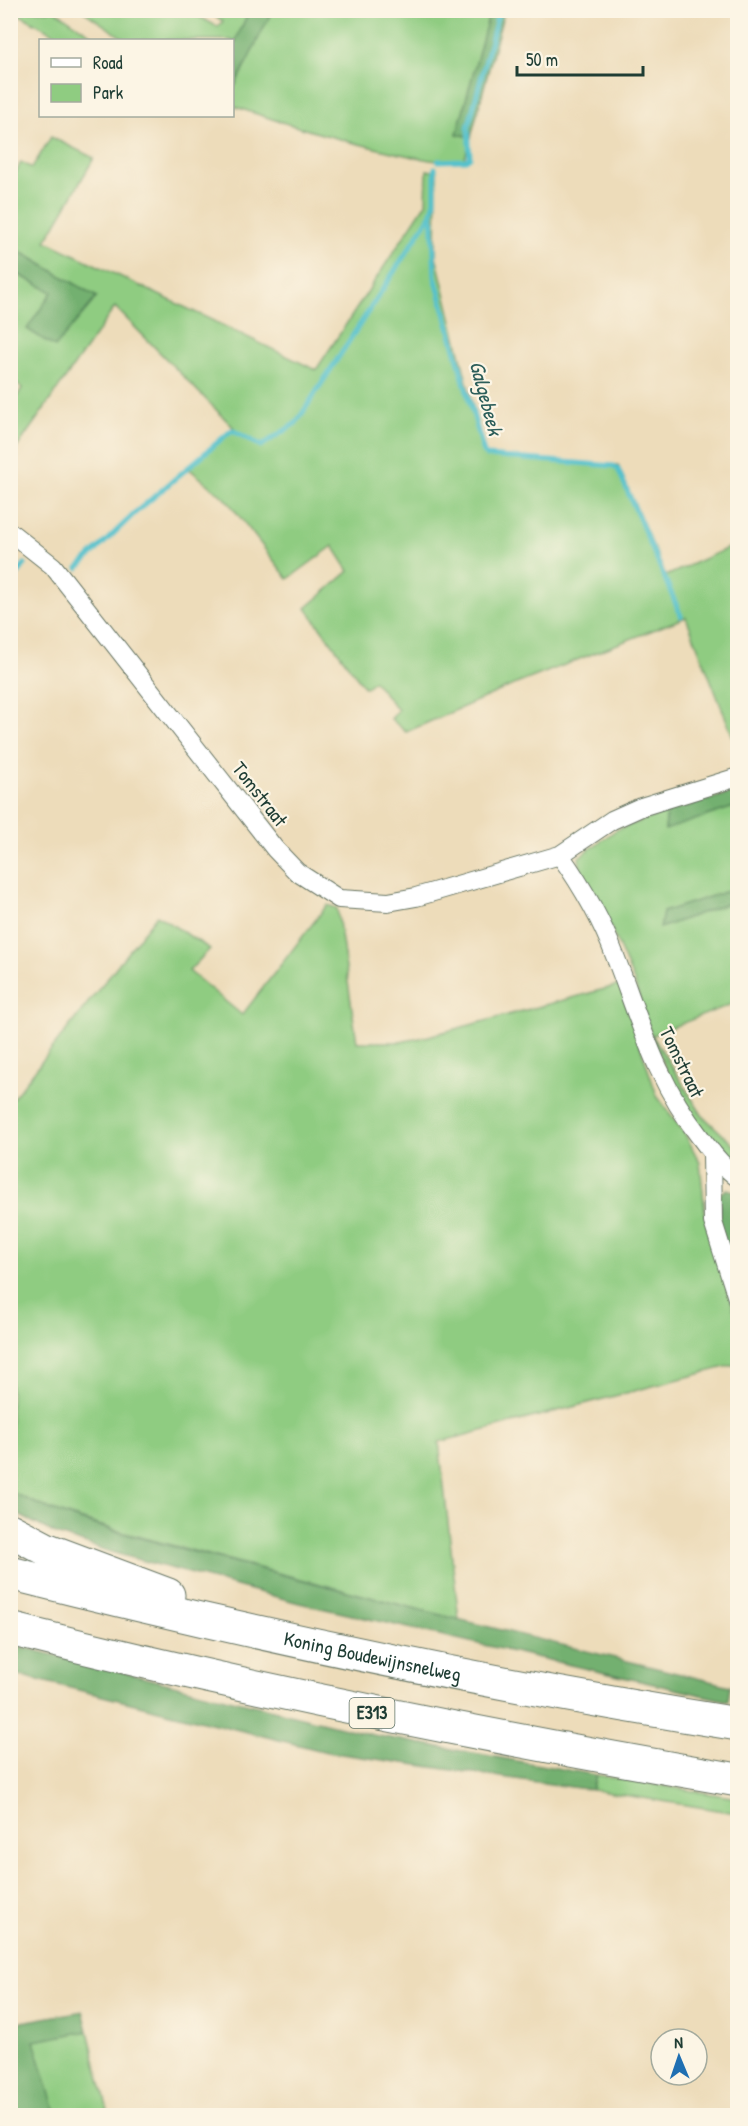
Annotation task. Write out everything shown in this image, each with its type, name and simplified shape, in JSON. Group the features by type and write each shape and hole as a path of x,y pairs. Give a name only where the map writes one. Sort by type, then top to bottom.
{"highway":[{"path":"10,1530 48,1550 107,1570 264,1635"},
{"name":"Koning Boudewijnsnelweg","path":"10,1572 264,1635 625,1706 738,1724"},
{"name":"E313","path":"10,1629 171,1670 304,1699 738,1780"}],"street":[{"name":"Tomstraat","path":"10,532 53,566 275,849 297,872 320,889 339,899 388,902 416,897 560,855 612,820 641,807 738,777"},
{"name":"Tomstraat","path":"560,855 595,914 615,954 642,1033 665,1086 680,1111 712,1152 738,1178"},
{"path":"712,1152 713,1222 738,1300"}],"green space":[{"path":"11,10 56,11 98,39 64,39"},
{"path":"490,10 504,11 471,137 457,134"},
{"path":"83,11 189,11 218,27 223,21 206,11 249,11 234,45 234,39 125,39"},
{"path":"249,11 272,11 234,88 234,45"},
{"path":"272,11 490,11 457,134 471,137 464,161 433,160 383,150 307,130 234,106 234,86"},
{"path":"51,137 94,158 46,241 316,370 426,203 427,170 437,172 436,256 485,455 618,465 666,576 737,544 737,747 686,617 511,686 406,732 391,719 398,710 374,681 365,688 306,608 349,571 333,546 288,579 226,499 187,467 234,428 115,307 11,456 11,407 22,388 11,380 11,280 15,273 53,292 97,297 11,246 11,178 13,179 21,162 32,168"},
{"path":"11,246 97,297 55,347 27,329 52,292 16,273 11,280"},
{"path":"737,791 737,806 665,830 667,812"},
{"path":"737,806 737,888 663,912 661,927 737,900 737,1002 652,1035 702,1115 737,1148 737,1162 702,1129 680,1100 651,1035 634,981 607,919 580,868 579,857 616,830 667,812 665,829"},
{"path":"737,888 737,900 660,928 663,912"},
{"path":"327,905 337,908 357,1042 400,1042 425,1037 620,985 657,1096 685,1134 700,1163 706,1222 737,1320 737,1364 439,1442 459,1620 125,1533 44,1508 11,1492 10,1102 157,915 210,949 189,971 242,1015"},
{"path":"727,1189 737,1192 737,1278 720,1228 720,1194"},
{"path":"11,1492 69,1516 130,1535 432,1613 730,1686 728,1701 299,1603 111,1552 56,1534 11,1511"},
{"path":"10,1644 373,1735 596,1775 592,1790 327,1752 11,1673"},
{"path":"596,1775 737,1798 737,1813 592,1790"},
{"path":"83,2011 88,2031 34,2041 56,2115 11,2115 11,2024"},
{"path":"88,2031 109,2115 56,2115 33,2041"}],"waterway":[{"name":"Galgebeek","path":"438,161 466,160 470,157 468,128 499,10"},
{"name":"Galgebeek","path":"435,168 435,201 432,212 435,277 484,453 487,456 614,466 618,469 681,616"},
{"path":"78,568 136,512 232,430 261,446 296,423 432,213"},
{"path":"10,585 25,564"}]}
